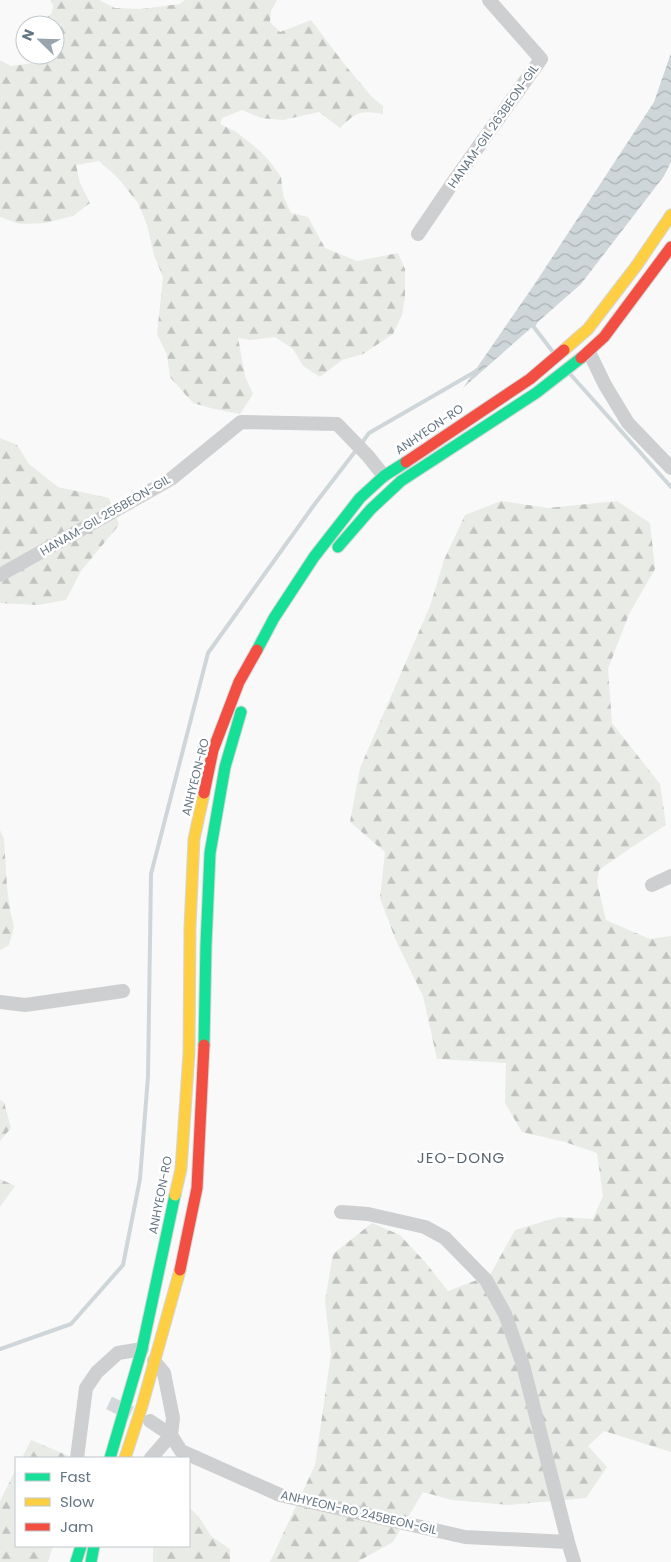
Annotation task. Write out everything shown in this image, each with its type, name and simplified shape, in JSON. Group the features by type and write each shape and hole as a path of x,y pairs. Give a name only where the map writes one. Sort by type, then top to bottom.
{"street":[{"name":"HANAM-GIL 263BEON-GIL","path":"418,234 541,59 490,0"},
{"name":"ANHYEON-RO","path":"110,1457 142,1349 181,1168 189,1053 190,927 194,839 213,750 239,682 274,618 320,550 360,498 384,476 530,379 588,329 638,265 671,215"},
{"path":"330,557 365,515 394,488 426,464 535,394 588,352 604,337 671,247"},
{"path":"577,338 588,352 628,423 671,468"},
{"name":"HANAM-GIL 255BEON-GIL","path":"0,575 171,479 241,422 337,424 368,456 384,476"},
{"path":"384,476 394,488"},
{"path":"125,1457 142,1406 179,1275 197,1188 204,1069 210,853 224,766 245,699"},
{"path":"652,885 671,876"},
{"path":"0,1002 25,1005 123,991"},
{"path":"341,1212 368,1214 425,1227 445,1238 486,1280 505,1314 523,1365 574,1562"},
{"path":"77,1457 86,1388 97,1372 118,1353 142,1349"},
{"path":"152,1457 171,1435 173,1418 164,1373 154,1361"},
{"name":"ANHYEON-RO 245BEON-GIL","path":"150,1421 171,1435 181,1450 280,1494 465,1537 568,1542"},
{"path":"76,1562 81,1547"},
{"path":"91,1562 94,1547"}],"green space":[{"path":"50,0 99,0 115,8 141,9 180,4 185,0 277,0 271,11 270,22 280,32 311,20 345,65 372,97 383,106 383,114 364,112 350,118 340,128 319,112 283,120 261,118 242,110 222,118 220,124 235,131 260,151 271,163 281,177 283,195 291,213 308,217 325,248 357,261 398,253 405,269 405,297 402,315 393,334 363,354 342,360 320,377 303,366 293,349 275,337 250,340 238,338 245,376 253,394 240,414 193,403 170,377 167,355 157,334 163,277 138,203 117,177 99,161 76,165 80,183 90,203 73,216 45,223 20,224 0,217 0,60 11,66 65,65 65,15 50,15 52,13 53,5"},
{"path":"0,438 17,445 29,464 58,487 109,498 119,525 81,571 66,600 38,605 0,603"},
{"path":"501,501 548,508 617,501 650,523 655,569 629,614 608,669 612,723 660,784 666,825 599,870 597,882 606,920 650,939 671,936 671,1452 604,1431 588,1446 607,1467 586,1498 509,1505 452,1500 423,1492 393,1542 357,1562 270,1562 315,1465 331,1354 325,1301 333,1254 372,1223 400,1235 448,1291 490,1275 515,1230 559,1217 593,1219 603,1196 597,1153 565,1142 522,1132 505,1103 506,1063 437,1059 423,996 396,941 380,898 385,852 350,822 360,768 430,606 444,560 465,515"},
{"path":"0,830 4,839 7,887 14,927 9,945 0,950"},
{"path":"0,1100 4,1102 11,1128 0,1141"},
{"path":"0,1179 15,1186 0,1207"},
{"path":"31,1440 69,1456 69,1457 22,1457"},
{"path":"15,1471 15,1547 53,1547 48,1562 0,1562 0,1501"},
{"path":"190,1508 199,1517 211,1536 230,1549 230,1562 153,1562 153,1547 190,1547"}],"water":[{"path":"671,53 671,162 664,176 581,284 463,388 534,285 654,102"}],"waterway":[{"path":"535,323 533,326 553,352"},
{"path":"361,444 369,433 477,370"},
{"path":"571,375 671,487"},
{"path":"0,1349 71,1324 123,1265 140,1179 148,1076 151,874 208,653 314,505 357,449"}],"tunnel":[{"path":"109,1403 131,1413"}],"traffic: fast":[{"path":"338,547 371,509 401,481 536,393 581,358"},
{"path":"257,650 274,618 314,557 360,498 384,476 406,462"},
{"path":"204,1045 210,853 225,767 241,712"},
{"path":"110,1457 142,1349 175,1195"},
{"path":"76,1562 81,1547"},
{"path":"91,1562 94,1547"}],"traffic: slow":[{"path":"564,350 588,329 637,265 671,215"},
{"path":"175,1195 181,1169 189,1053 190,927 194,839 204,793"},
{"path":"125,1457 142,1406 180,1270"}],"traffic: jam":[{"path":"581,358 604,337 671,247"},
{"path":"406,462 530,379 564,350"},
{"path":"204,793 213,750 239,682 257,650"},
{"path":"180,1270 197,1188 204,1045"}],"district":[{"name":"JEO-DONG","path":"461,1157"}]}
